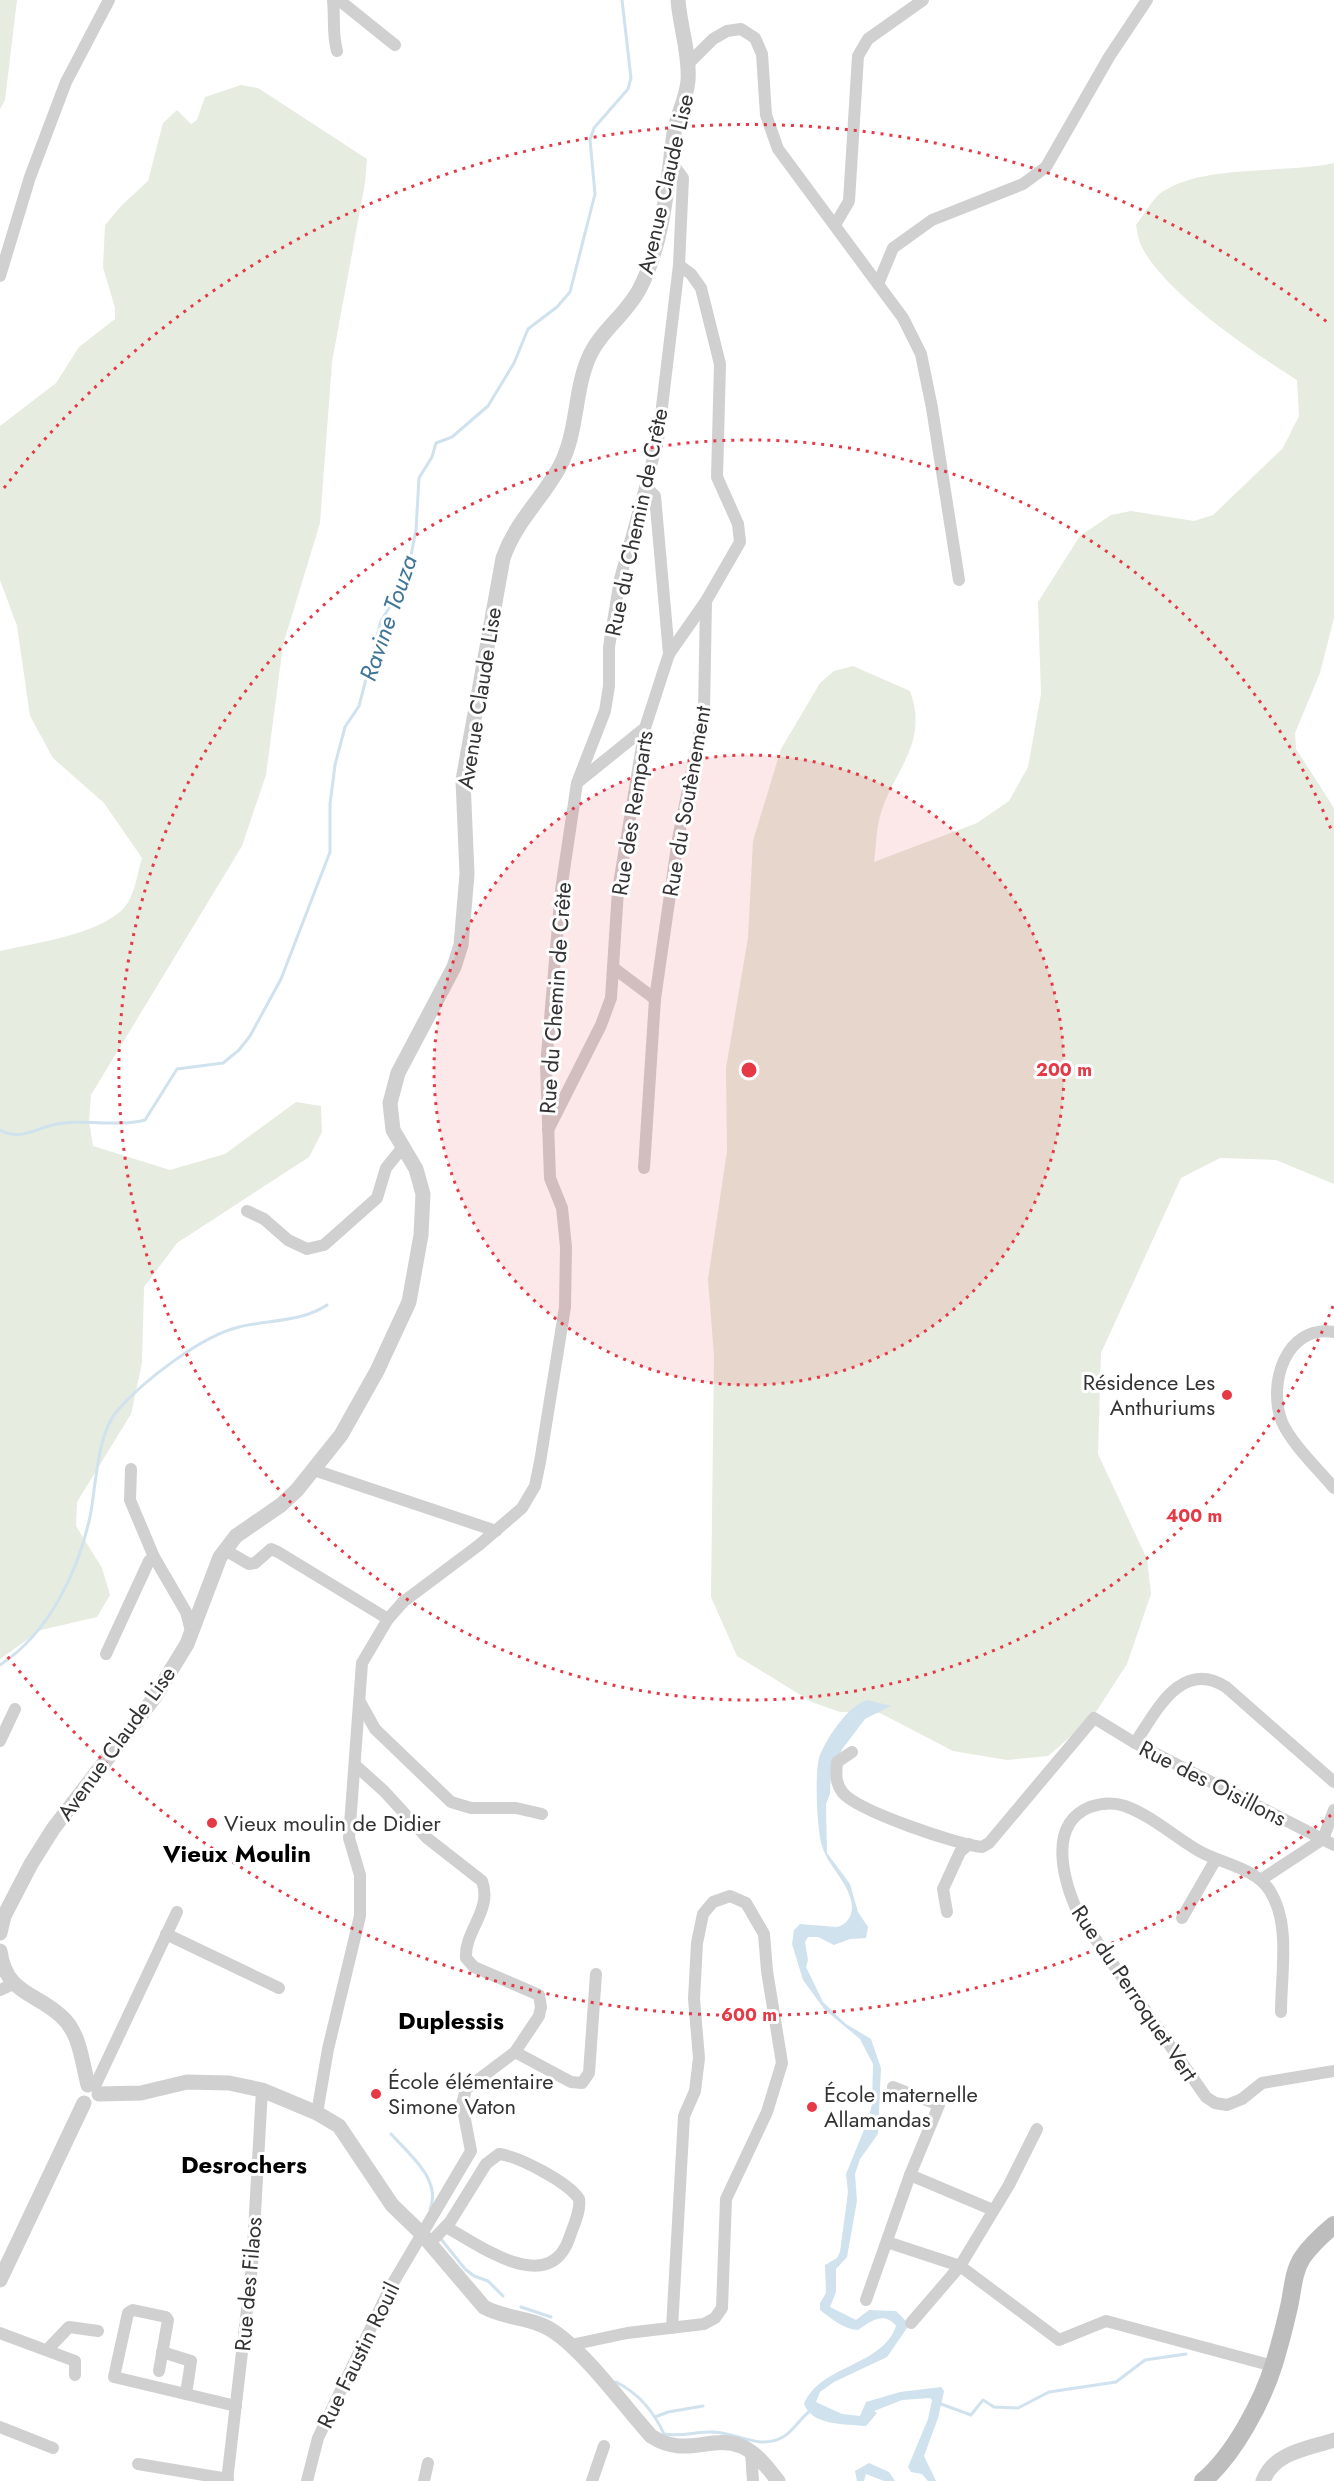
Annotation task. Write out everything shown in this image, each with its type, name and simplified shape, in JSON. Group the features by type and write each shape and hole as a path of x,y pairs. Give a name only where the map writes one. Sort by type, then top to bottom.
{"main road":[{"path":"1203,2481 1242,2431 1260,2399 1273,2366 1289,2309 1293,2282 1301,2260 1317,2240 1334,2225"}],"street":[{"path":"0,276 30,177 66,82 108,0"},
{"path":"333,0 335,18 332,30 337,51"},
{"path":"339,0 395,45"},
{"name":"Avenue Claude Lise","path":"0,1933 4,1916 31,1864 53,1829 154,1698 187,1644 225,1550 236,1536 281,1506 314,1470 341,1435 377,1371 409,1302 421,1235 423,1194 416,1169 393,1130 390,1113 393,1089 454,967 461,945 467,874 463,780 503,558 517,525 560,465 574,423 585,366 594,347 633,301 642,285 661,223 672,163 674,131 685,102 688,64 678,0"},
{"path":"835,225 849,201 858,56 868,39 923,0"},
{"path":"878,284 894,248 932,220 1023,184 1046,167 1109,57 1147,0"},
{"path":"688,64 713,39 726,31 741,29 755,38 762,54 766,115 778,148 903,318 921,354 934,419 959,580"},
{"name":"Rue du Chemin de Crête","path":"318,2113 328,2049 360,1916 360,1875 350,1838 362,1663 388,1619 403,1602 496,1531 522,1508 535,1486 565,1307 566,1247 562,1208 550,1178 546,1066 560,902 577,783 605,711 609,686 609,647 620,579 658,440 680,265 683,178 672,163"},
{"path":"669,654 706,601 740,542 738,524 717,477 720,364 701,288 691,274 680,265"},
{"name":"Rue des Remparts","path":"547,1131 601,1025 611,998 615,969 618,890 645,728 669,654 655,496 646,487"},
{"name":"Rue du Soutènement","path":"644,1168 655,999 678,839 704,711 706,601"},
{"path":"577,783 645,728"},
{"path":"615,969 655,999"},
{"path":"247,1211 264,1219 288,1240 307,1249 324,1245 377,1198 386,1168 403,1147"},
{"path":"1334,1332 1324,1331 1305,1335 1294,1344 1286,1354 1278,1381 1282,1422 1334,1488"},
{"path":"131,1469 130,1500 154,1557 186,1612 191,1631"},
{"path":"314,1470 496,1531"},
{"path":"225,1550 249,1564 255,1563 271,1549 388,1619"},
{"path":"106,1654 149,1561 154,1557"},
{"path":"1135,1743 1170,1693 1189,1681 1208,1678 1226,1687 1334,1782"},
{"path":"358,1699 375,1730 445,1799 464,1807 516,1808 542,1814"},
{"path":"0,1741 15,1709"},
{"name":"Rue des Oisillons","path":"969,1844 982,1847 989,1843 1094,1718 1135,1743 1329,1842"},
{"path":"852,1752 837,1762 836,1782 845,1795 880,1815 969,1844"},
{"path":"355,1765 384,1791 427,1838 483,1881 486,1902 465,1948 466,1958 474,1967 539,1995 541,2007 539,2016 515,2052 466,2089 462,2104 471,2151 425,2238"},
{"name":"Rue du Perroquet Vert","path":"1262,1879 1216,1859 1139,1813 1114,1804 1093,1806 1077,1815 1067,1829 1062,1847 1066,1882 1080,1917 1201,2091 1210,2100 1227,2105 1242,2099 1262,2083 1334,2071"},
{"path":"1281,2012 1281,1919 1276,1903 1262,1879 1329,1842 1334,1810"},
{"path":"947,1912 943,1889 960,1852 969,1844"},
{"path":"1182,1918 1216,1859"},
{"path":"571,2345 627,2333 672,2328 704,2324 715,2318 722,2308 726,2199 766,2112 782,2063 767,1971 764,1934 746,1903 730,1896 713,1902 703,1914 696,1942 694,1999 699,2058 695,2091 684,2116 672,2328"},
{"path":"94,2088 177,1912"},
{"path":"166,1934 279,1988"},
{"path":"0,1952 7,1987 61,2016 67,2023 94,2088"},
{"path":"515,2052 571,2082 582,2083 590,2073 597,1974"},
{"path":"0,2280 84,2103 80,2094 82,2088 141,2093 187,2082 229,2083 262,2090 318,2113 339,2126 382,2192 484,2307 533,2321 553,2331 571,2345 645,2429 662,2443 673,2447 732,2444 751,2452 778,2481"},
{"path":"866,2300 910,2175 939,2105 893,2087"},
{"name":"Rue des Filaos","path":"138,2464 228,2480 252,2266 262,2090"},
{"path":"911,2323 960,2266 1037,2129"},
{"path":"425,2238 446,2227 486,2164 499,2154 512,2155 567,2187 579,2199 580,2207 566,2247 556,2259 546,2265 532,2267 505,2259 446,2227"},
{"path":"910,2175 993,2210"},
{"name":"Rue Faustin Rouil","path":"307,2481 318,2438 390,2288 425,2238"},
{"path":"887,2242 960,2266 1059,2340 1107,2321 1273,2366"},
{"path":"159,2371 168,2320 166,2317 133,2310 128,2313 114,2377 236,2406"},
{"path":"47,2350 69,2327 98,2331"},
{"path":"0,2333 75,2361 75,2375"},
{"path":"162,2352 191,2361 186,2394"},
{"path":"0,2427 53,2448"},
{"path":"1263,2481 1271,2466 1281,2457 1334,2440"},
{"path":"592,2481 604,2446"},
{"path":"751,2452 753,2481"},
{"path":"424,2481 428,2463"}],"shaded area":[{"path":"0,0 17,0 5,100 0,109"},
{"path":"241,85 258,88 367,159 365,183 332,362 320,523 283,645 266,775 242,846 91,1095 89,1121 93,1146 170,1170 225,1154 296,1102 321,1106 322,1132 309,1157 177,1243 144,1287 142,1363 131,1414 77,1502 76,1526 102,1568 110,1595 97,1617 41,1630 0,1659 0,951 72,935 108,920 121,911 130,899 142,858 104,803 53,758 30,716 17,626 0,580 0,426 56,383 79,347 115,319 115,308 103,267 105,225 122,205 148,181 163,123 177,110 191,124 197,120 205,97"},
{"path":"1334,163 1334,618 1320,673 1295,733 1296,749 1334,808 1334,1184 1276,1160 1220,1158 1181,1178 1101,1353 1098,1454 1147,1559 1151,1594 1127,1664 1092,1718 1048,1756 1007,1760 953,1751 880,1713 840,1712 812,1702 737,1656 711,1597 714,1356 708,1279 727,1151 726,1068 748,938 753,841 781,749 820,683 834,671 853,666 910,691 915,710 912,743 879,820 874,862 977,823 1009,801 1028,767 1041,694 1038,602 1080,536 1111,515 1131,511 1194,521 1213,515 1283,448 1299,416 1297,380 1257,354 1187,300 1151,261 1140,243 1136,225 1158,195 1179,183 1221,173"}],"water":[{"path":"867,1700 891,1706 865,1719 843,1748 831,1770 830,1794 826,1804 827,1853 850,1884 858,1912 868,1927 866,1938 850,1939 834,1945 818,1937 808,1937 805,1942 808,1960 806,1967 823,2002 846,2024 871,2039 881,2068 878,2134 860,2159 855,2174 857,2201 847,2257 836,2269 836,2292 830,2307 856,2320 869,2310 896,2311 905,2320 907,2328 887,2357 834,2382 820,2392 816,2402 842,2414 860,2416 866,2402 900,2392 941,2387 944,2391 938,2418 924,2456 936,2481 928,2481 922,2474 911,2472 908,2467 928,2419 932,2400 930,2398 902,2400 874,2411 877,2413 866,2426 822,2420 808,2411 804,2404 812,2391 824,2381 878,2350 889,2339 896,2326 891,2321 882,2318 858,2330 847,2328 820,2310 820,2303 826,2293 825,2265 837,2258 840,2252 848,2192 846,2174 868,2120 872,2104 873,2064 860,2039 825,2010 803,1980 792,1944 794,1930 800,1924 837,1927 846,1922 851,1914 851,1899 848,1891 825,1854 820,1838 817,1773 820,1755 833,1731 853,1708"},
{"path":"869,2463 889,2472 895,2481 884,2481 866,2474 864,2481 857,2481 855,2471"}],"waterway":[{"name":"Ravine Touza","path":"0,1130 7,1133 24,1134 61,1123 121,1123 145,1120 177,1069 223,1063 239,1050 250,1036 281,979 330,852 330,804 335,765 345,727 359,706 381,621 406,580 416,530 419,478 432,457 436,443 452,437 488,406 514,363 528,329 557,307 570,292 595,194 590,140 594,128 628,89 631,78 622,0"},
{"path":"0,1665 17,1652 47,1619 69,1580 85,1538 101,1447 110,1421 117,1411 157,1374 208,1340 239,1327 307,1315 327,1305"},
{"path":"391,2134 422,2168 428,2178 433,2198 430,2209"},
{"path":"441,2239 465,2269 474,2276 488,2281 503,2296"},
{"path":"521,2307 551,2317"},
{"path":"939,2405 971,2415 983,2400 994,2407 1018,2408 1049,2392 1116,2382 1145,2360 1186,2354"},
{"path":"616,2382 644,2404 664,2434 720,2433 756,2441 774,2441 787,2434 810,2411"},
{"path":"655,2417 668,2412 703,2406"}],"place":[{"name":"Résidence Les Anthuriums","path":"1227,1395"},
{"name":"Vieux moulin de Didier","path":"212,1823"},
{"name":"École élémentaire Simone Vaton","path":"376,2094"},
{"name":"École maternelle Allamandas","path":"812,2107"}],"district":[{"name":"Vieux Moulin","path":"237,1853"},
{"name":"Duplessis","path":"451,2020"},
{"name":"Desrochers","path":"244,2164"}]}
